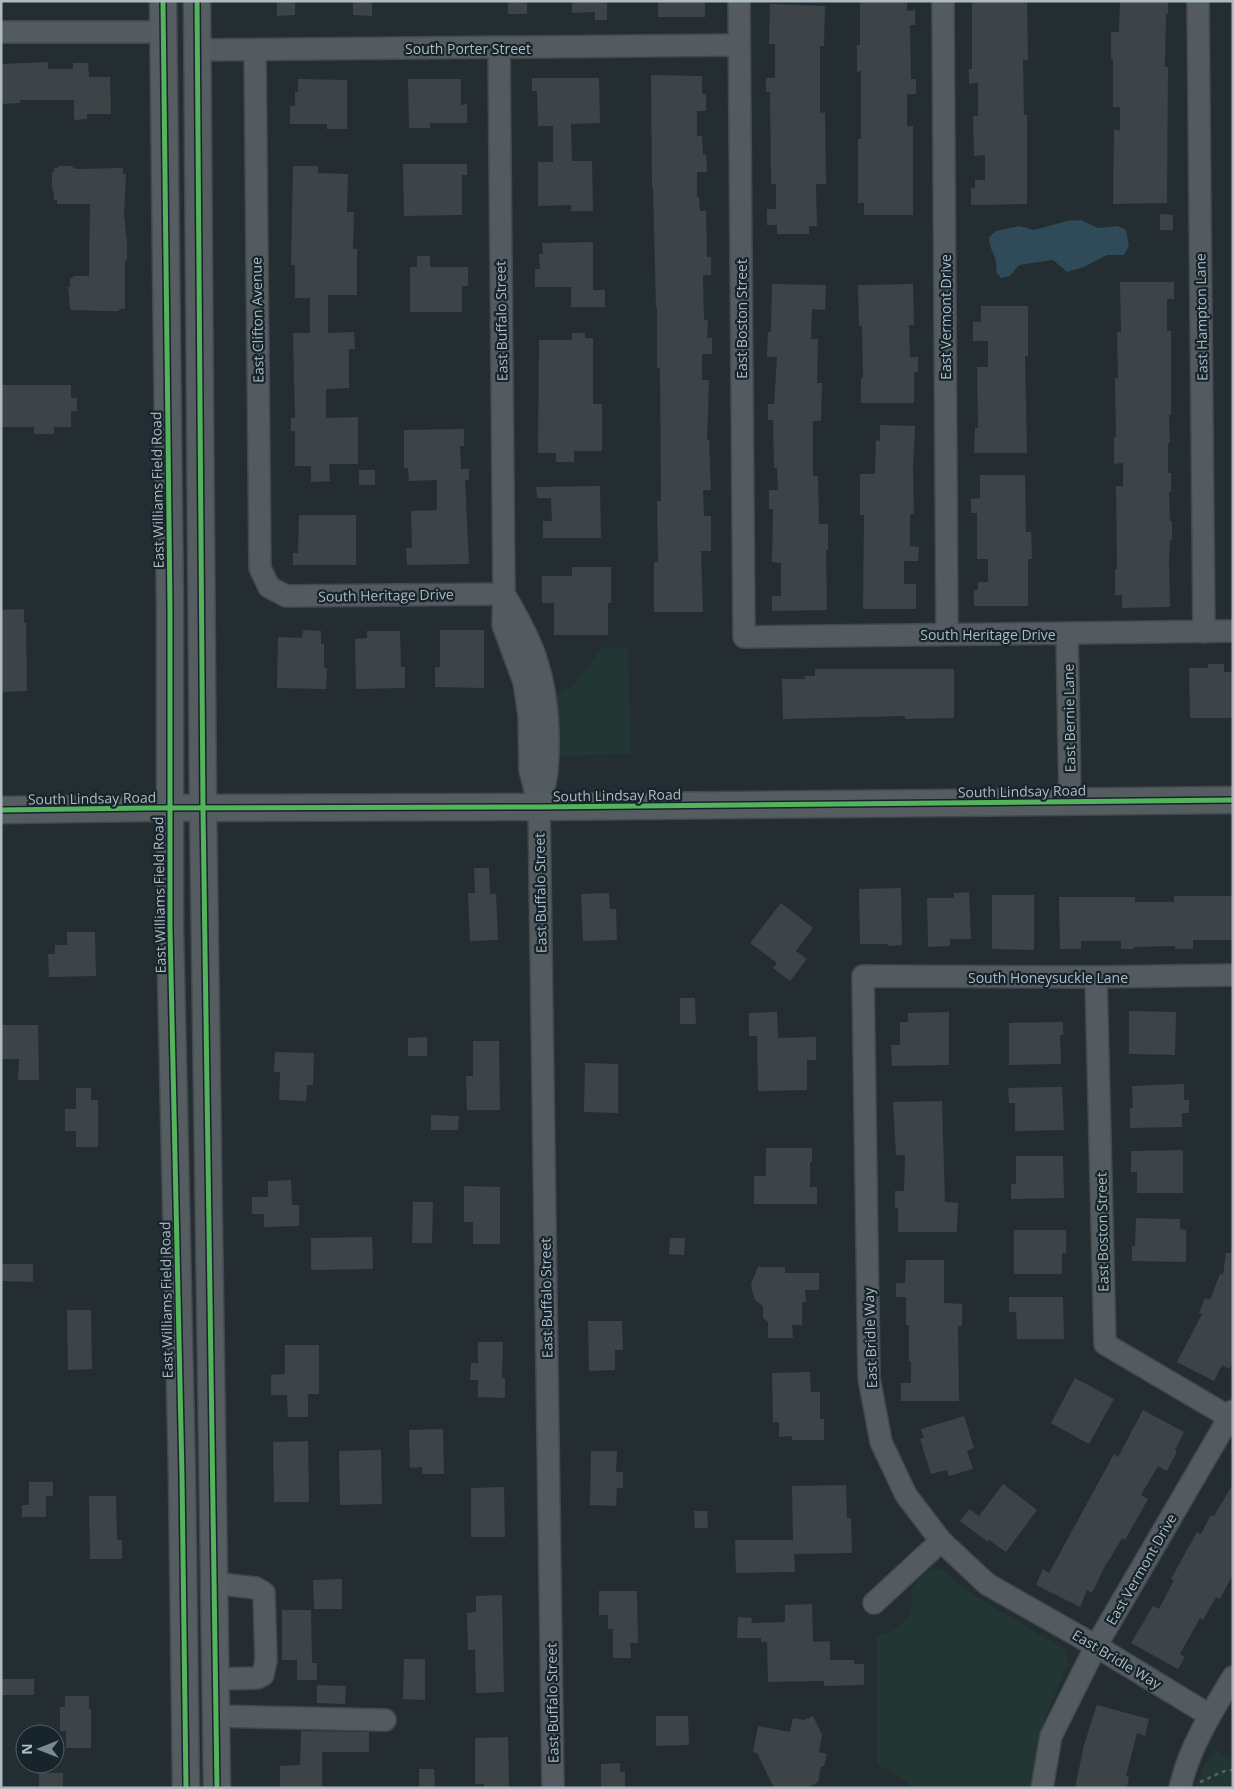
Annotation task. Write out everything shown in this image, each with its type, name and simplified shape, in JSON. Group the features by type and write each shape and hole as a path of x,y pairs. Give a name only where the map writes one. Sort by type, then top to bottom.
{"main road":[{"name":"East Williams Field Road","path":"163,1 170,609 169,808 186,1788"},
{"path":"197,1 203,808 217,1788"},
{"path":"163,32 176,33 180,38 182,46 183,107 198,159"},
{"path":"166,325 199,324"},
{"name":"South Lindsay Road","path":"1,810 1233,800"}],"street":[{"name":"East Boston Street","path":"739,1 744,637"},
{"name":"East Vermont Drive","path":"943,1 947,634"},
{"name":"East Hampton Lane","path":"1198,1 1204,632"},
{"path":"1,32 163,32"},
{"name":"South Porter Street","path":"197,50 739,45"},
{"name":"East Buffalo Street","path":"499,48 503,625 524,682 529,715 530,770 539,807 553,1788"},
{"name":"East Clifton Avenue","path":"255,50 260,568 269,587"},
{"name":"South Heritage Drive","path":"269,587 286,596 504,594"},
{"name":"South Heritage Drive","path":"744,637 1233,632"},
{"name":"East Bernie Lane","path":"1067,634 1070,801"},
{"name":"South Honeysuckle Lane","path":"863,976 1096,977 1233,975"},
{"name":"East Bridle Way","path":"863,976 869,1378 881,1442 906,1495 941,1541 987,1584 1096,1646 1209,1715"},
{"name":"East Boston Street","path":"1096,977 1105,1344 1231,1414"},
{"name":"East Vermont Drive","path":"1042,1788 1051,1736 1096,1646 1231,1414"},
{"path":"874,1603 941,1541"},
{"path":"214,1583 256,1588 264,1593 266,1660 263,1675 257,1678 216,1679"},
{"path":"1181,1782 1209,1715 1233,1676"},
{"path":"216,1716 385,1720"}],"path":[{"path":"1181,1782 1199,1782 1224,1770 1233,1770"}],"green space":[{"path":"628,647 631,754 557,756 555,694 574,685 602,648"},
{"path":"930,1569 942,1570 967,1591 1065,1650 1068,1663 1041,1731 1030,1788 911,1788 896,1774 877,1765 877,1635 896,1629 905,1621 911,1609 913,1587"},
{"path":"1215,1750 1233,1760 1233,1788 1197,1788 1203,1767"}],"water":[{"path":"1081,220 1098,228 1117,226 1126,230 1129,246 1124,255 1107,255 1084,267 1067,272 1053,260 1019,265 1010,276 1001,278 996,272 996,262 989,237 996,231 1019,226 1034,230 1067,221"}],"building":[{"path":"277,1 295,1 295,15 277,16"},
{"path":"353,1 372,1 372,16 353,15"},
{"path":"508,1 527,1 527,14 508,14"},
{"path":"572,1 607,1 607,20 595,20 595,12 572,13"},
{"path":"658,1 705,1 705,17 658,17"},
{"path":"860,1 907,1 907,11 915,10 915,25 910,25 911,79 916,79 916,94 907,94 907,126 913,126 913,215 864,215 864,203 858,203 858,139 861,139 861,71 857,72 857,45 860,45"},
{"path":"972,1 1027,1 1028,60 1023,60 1024,115 1027,115 1027,204 971,205 971,188 975,188 975,180 985,180 985,155 974,156 973,116 978,116 978,83 969,84 969,69 972,69"},
{"path":"1120,1 1168,1 1165,67 1168,67 1167,203 1113,204 1114,130 1120,130 1120,107 1113,107 1111,32 1119,32"},
{"path":"770,4 825,6 824,46 820,46 820,113 825,112 826,184 816,184 817,226 809,226 809,234 777,234 777,225 767,225 767,209 776,209 776,184 771,184 770,92 766,92 766,78 775,78 775,44 769,44"},
{"path":"48,62 48,69 73,69 73,63 88,63 89,77 110,77 111,114 87,114 87,119 74,120 74,100 20,100 20,103 1,104 1,64"},
{"path":"651,75 702,76 702,94 706,94 706,111 697,111 697,136 702,136 703,155 706,155 707,172 697,172 697,197 699,197 700,211 706,211 707,257 711,257 711,275 703,275 704,320 708,320 707,338 712,338 712,354 702,354 702,380 709,380 707,440 709,440 711,490 703,490 704,516 711,516 711,551 701,551 703,612 654,612 654,562 658,562 657,501 661,501 660,368 657,368"},
{"path":"532,78 599,78 600,123 571,124 572,161 592,161 593,211 571,211 571,205 538,206 538,162 553,162 553,126 538,126 537,91 532,91"},
{"path":"298,79 347,80 347,129 327,129 327,124 290,124 290,106 295,106 295,92 298,92"},
{"path":"408,79 461,79 461,105 467,104 467,123 430,123 430,128 409,128"},
{"path":"403,164 467,164 467,175 462,175 462,215 404,216"},
{"path":"58,166 71,166 76,169 123,168 123,174 126,174 124,214 127,243 125,309 106,311 72,310 70,308 68,287 70,287 70,278 73,278 73,276 89,276 90,204 57,204 57,200 54,200 52,172"},
{"path":"293,166 318,166 318,173 348,174 347,212 354,212 353,249 357,249 357,295 328,295 328,333 354,332 355,349 349,349 349,388 326,389 326,418 358,417 358,464 329,464 330,481 311,482 311,466 295,466 295,431 291,431 291,418 295,418 293,333 310,333 310,298 295,298 295,265 291,265"},
{"path":"1160,214 1173,215 1173,230 1160,230"},
{"path":"593,242 593,290 605,290 605,307 571,307 571,287 535,287 535,269 540,269 539,254 543,254 542,243"},
{"path":"417,256 430,256 430,267 468,267 468,286 462,286 462,312 410,312 410,267 417,267"},
{"path":"1120,282 1174,282 1174,299 1167,299 1167,331 1171,331 1171,415 1169,415 1170,443 1168,443 1168,473 1171,473 1171,492 1169,492 1170,521 1172,521 1169,560 1170,607 1122,608 1122,595 1115,595 1115,569 1117,569 1116,486 1123,486 1123,463 1114,464 1114,437 1116,437 1115,378 1118,378 1117,332 1121,332"},
{"path":"772,284 826,285 825,310 812,309 811,339 818,339 817,383 822,383 821,421 813,421 813,476 818,476 819,524 828,524 828,550 826,550 827,610 772,611 772,596 781,596 781,563 772,562 773,509 769,509 769,490 778,490 777,468 774,468 773,420 768,420 768,404 774,404 777,357 767,357 768,332 771,332"},
{"path":"913,284 914,325 909,325 910,357 918,357 918,372 914,372 914,403 861,403 861,378 863,378 862,326 859,326 858,285"},
{"path":"981,306 1028,306 1028,356 1025,356 1027,453 974,453 975,428 978,428 977,367 988,367 988,341 973,341 973,322 981,322"},
{"path":"572,333 585,333 585,338 593,338 593,404 602,404 602,451 574,451 574,462 556,462 556,453 538,453 539,340 572,340"},
{"path":"1,385 71,385 71,398 77,398 77,411 71,411 71,427 54,427 54,434 34,434 34,427 1,427"},
{"path":"880,425 915,426 913,469 914,514 910,514 910,546 919,547 918,561 904,561 904,584 916,584 916,609 863,609 864,515 860,515 860,474 875,474 876,440 880,441"},
{"path":"464,429 464,446 460,446 461,469 469,469 469,480 465,480 469,564 407,565 406,548 412,548 411,511 437,510 437,480 409,481 408,468 404,468 404,430"},
{"path":"359,470 375,470 375,485 359,485"},
{"path":"980,475 1025,475 1026,532 1031,532 1032,559 1028,559 1028,606 974,606 974,590 978,590 978,582 988,582 988,559 977,559 977,513 971,513 971,499 980,498"},
{"path":"600,486 601,538 543,538 543,521 552,521 551,498 537,498 536,487"},
{"path":"299,515 356,515 356,565 293,565 293,553 298,553"},
{"path":"572,567 611,567 611,603 608,603 608,635 554,635 554,603 542,603 542,576 572,576"},
{"path":"24,609 27,691 1,692 1,610"},
{"path":"303,630 321,631 321,644 324,644 324,668 327,668 326,689 277,688 278,637 302,638"},
{"path":"440,630 484,630 484,688 435,687 435,667 440,667"},
{"path":"367,631 400,631 401,667 405,667 405,688 356,689 355,639 367,638"},
{"path":"1208,664 1224,664 1224,672 1233,672 1233,718 1190,718 1189,668 1208,668"},
{"path":"815,669 954,669 954,718 905,719 905,716 783,719 782,679 805,679 805,676 815,676"},
{"path":"474,868 489,868 490,894 496,894 498,940 470,941 468,893 475,893"},
{"path":"901,888 902,945 860,944 859,889"},
{"path":"969,892 971,939 950,939 950,946 928,947 927,898 954,898 954,893"},
{"path":"609,893 610,909 616,909 617,940 583,941 581,894"},
{"path":"992,895 1034,895 1034,950 992,949"},
{"path":"1174,896 1233,896 1233,940 1193,940 1193,949 1175,949 1175,946 1121,949 1121,941 1081,941 1081,949 1060,949 1059,897 1135,897 1135,902 1174,902"},
{"path":"781,903 813,928 796,951 807,959 790,981 773,968 777,963 750,943"},
{"path":"67,932 95,932 96,976 49,977 48,954 55,954 55,945 67,945"},
{"path":"680,998 695,998 696,1024 680,1024"},
{"path":"1129,1011 1176,1012 1175,1055 1129,1054"},
{"path":"777,1012 778,1038 816,1037 816,1060 807,1060 807,1090 758,1091 757,1036 749,1036 749,1013"},
{"path":"949,1012 949,1065 892,1066 891,1045 900,1045 900,1022 908,1022 908,1013"},
{"path":"1063,1022 1063,1035 1060,1035 1061,1064 1009,1065 1009,1023"},
{"path":"1,1025 38,1025 39,1080 18,1080 19,1059 1,1059"},
{"path":"427,1037 427,1056 408,1056 408,1038"},
{"path":"473,1041 499,1041 500,1110 467,1110 466,1076 473,1076"},
{"path":"275,1052 314,1053 313,1085 307,1085 306,1101 279,1100 280,1072 274,1072"},
{"path":"585,1063 618,1064 618,1113 584,1112"},
{"path":"1184,1084 1184,1100 1189,1100 1189,1113 1182,1113 1182,1127 1130,1128 1130,1108 1133,1108 1132,1086"},
{"path":"1062,1087 1064,1130 1015,1131 1015,1103 1009,1103 1008,1088"},
{"path":"76,1088 91,1088 91,1100 98,1100 98,1147 76,1147 76,1131 65,1131 65,1109 76,1109"},
{"path":"942,1101 945,1202 958,1203 957,1232 898,1232 898,1208 895,1208 895,1191 904,1191 905,1155 896,1155 893,1102"},
{"path":"431,1115 459,1116 458,1130 431,1130"},
{"path":"766,1148 812,1148 810,1187 817,1187 817,1204 754,1204 754,1176 766,1176"},
{"path":"1183,1150 1183,1193 1137,1193 1137,1172 1131,1172 1131,1151"},
{"path":"1016,1156 1063,1156 1064,1198 1011,1199 1011,1184 1016,1184"},
{"path":"291,1180 292,1205 299,1205 299,1226 264,1227 264,1214 252,1214 252,1197 268,1197 268,1181"},
{"path":"464,1186 500,1187 500,1244 473,1244 473,1222 464,1222"},
{"path":"413,1202 433,1202 432,1243 412,1243"},
{"path":"1136,1218 1180,1219 1180,1229 1186,1230 1186,1262 1132,1261 1132,1246 1135,1246"},
{"path":"1014,1230 1066,1230 1066,1253 1062,1253 1062,1274 1014,1274"},
{"path":"372,1237 373,1269 311,1270 311,1238"},
{"path":"670,1238 685,1238 684,1255 669,1254"},
{"path":"1226,1253 1233,1253 1233,1361 1229,1369 1222,1365 1214,1381 1177,1362 1202,1314 1199,1313 1205,1298 1210,1300 1220,1274 1223,1275"},
{"path":"906,1260 944,1260 944,1303 962,1304 962,1326 958,1326 959,1401 901,1401 901,1383 911,1383 909,1325 906,1325 906,1297 896,1297 896,1283 905,1283"},
{"path":"2,1264 33,1264 33,1282 2,1281"},
{"path":"758,1267 785,1267 785,1273 819,1273 819,1290 805,1290 806,1302 802,1302 802,1325 792,1325 793,1338 768,1338 768,1322 763,1318 763,1306 755,1300 751,1284"},
{"path":"1009,1297 1063,1297 1064,1339 1017,1339 1016,1312 1009,1312"},
{"path":"67,1310 91,1310 92,1369 68,1370"},
{"path":"588,1321 622,1321 623,1350 615,1350 615,1370 589,1371"},
{"path":"478,1342 503,1342 502,1378 505,1378 505,1398 478,1397 478,1380 470,1380 471,1363 478,1363"},
{"path":"285,1345 319,1345 319,1394 308,1394 308,1417 288,1417 287,1395 271,1395 271,1375 285,1374"},
{"path":"810,1372 811,1392 820,1392 820,1419 824,1419 824,1440 792,1440 792,1436 779,1437 779,1422 773,1422 772,1373"},
{"path":"1075,1378 1114,1399 1089,1444 1051,1423"},
{"path":"1143,1410 1184,1432 1167,1471 1158,1466 1141,1495 1148,1499 1125,1540 1122,1538 1107,1562 1092,1593 1087,1590 1080,1607 1036,1585 1043,1569 1049,1573 1114,1454 1118,1457"},
{"path":"964,1416 974,1448 967,1451 973,1469 949,1476 947,1470 931,1474 920,1439 924,1438 921,1429"},
{"path":"443,1429 444,1474 422,1474 422,1467 410,1468 409,1430"},
{"path":"308,1441 309,1502 274,1502 273,1442"},
{"path":"381,1450 382,1504 340,1505 339,1451"},
{"path":"591,1451 617,1451 616,1472 623,1472 623,1488 617,1488 616,1506 590,1505"},
{"path":"29,1482 53,1482 53,1496 46,1496 46,1517 22,1517 22,1505 29,1505"},
{"path":"1003,1484 1037,1510 1006,1552 989,1540 988,1542 960,1521 969,1509 979,1516"},
{"path":"1233,1484 1233,1574 1220,1599 1216,1597 1203,1620 1200,1618 1180,1654 1185,1657 1178,1669 1131,1643 1153,1606 1159,1609 1174,1580 1171,1579 1197,1532 1201,1534 1211,1515 1214,1516"},
{"path":"846,1485 847,1518 851,1518 852,1553 794,1554 795,1572 736,1573 735,1540 793,1540 792,1486"},
{"path":"504,1487 505,1537 471,1537 471,1488"},
{"path":"89,1496 116,1496 117,1540 122,1540 122,1559 90,1559"},
{"path":"694,1511 707,1511 708,1528 695,1528"},
{"path":"342,1579 342,1609 314,1609 313,1580"},
{"path":"599,1591 637,1591 638,1643 630,1643 631,1658 613,1658 613,1629 608,1629 608,1615 599,1615"},
{"path":"502,1595 504,1692 476,1693 475,1650 468,1650 467,1613 476,1612 476,1596"},
{"path":"812,1604 813,1642 830,1641 830,1660 854,1660 854,1664 864,1664 864,1685 824,1686 824,1681 768,1682 767,1642 761,1642 761,1638 737,1638 738,1617 752,1618 751,1623 785,1622 785,1605"},
{"path":"282,1610 311,1610 312,1663 317,1663 317,1680 297,1680 297,1660 282,1660"},
{"path":"404,1659 425,1659 425,1700 403,1699"},
{"path":"1,1679 34,1679 34,1695 1,1695"},
{"path":"317,1685 346,1686 345,1704 317,1703"},
{"path":"65,1696 89,1696 91,1748 66,1748 65,1724 60,1724 60,1707 65,1707"},
{"path":"1097,1705 1149,1719 1145,1736 1137,1733 1126,1776 1129,1777 1127,1788 1075,1788 1084,1745"},
{"path":"656,1716 688,1716 689,1745 656,1746"},
{"path":"813,1716 822,1735 819,1752 827,1754 824,1766 821,1766 818,1782 810,1788 774,1788 757,1753 753,1752 758,1726 790,1732 793,1718 804,1720"},
{"path":"301,1731 369,1732 369,1752 322,1752 322,1788 280,1788 280,1766 300,1765"},
{"path":"508,1737 509,1788 484,1788 484,1784 475,1784 475,1738"},
{"path":"620,1763 620,1772 625,1772 625,1788 601,1788 601,1764"},
{"path":"419,1769 434,1769 435,1788 419,1788"},
{"path":"39,1774 63,1774 63,1788 39,1788"}],"cycle path":[{"path":"163,1 170,609 170,929 182,1476 186,1788"},
{"path":"197,1 203,808 217,1788"},
{"path":"1,810 1233,800"}]}
